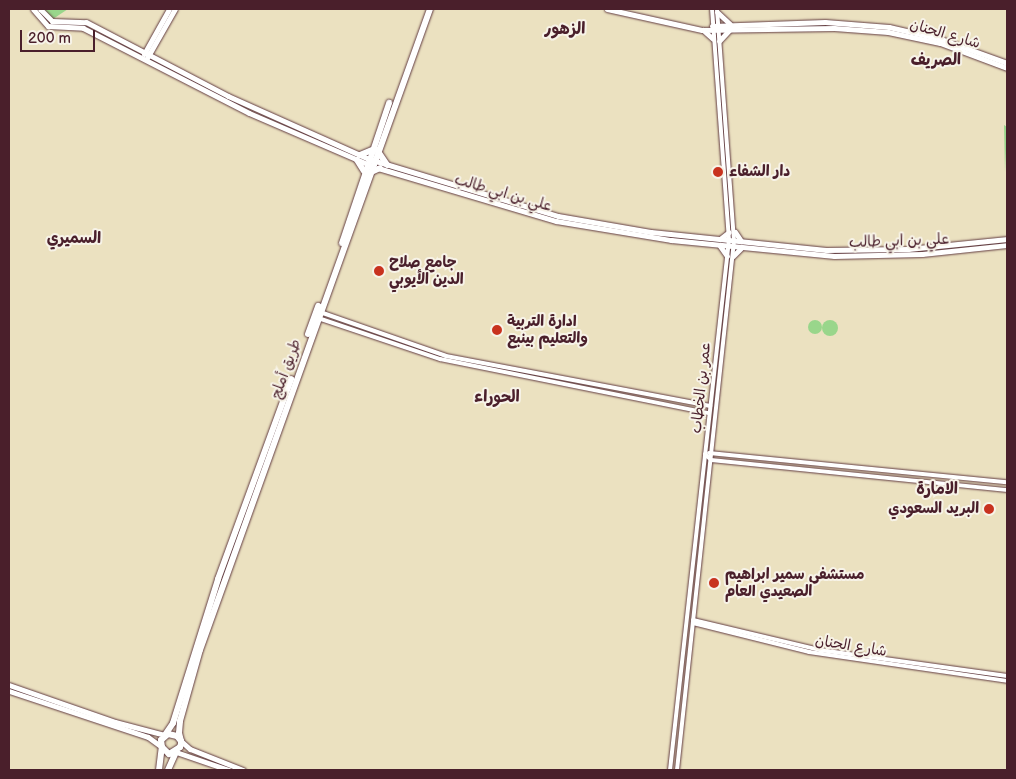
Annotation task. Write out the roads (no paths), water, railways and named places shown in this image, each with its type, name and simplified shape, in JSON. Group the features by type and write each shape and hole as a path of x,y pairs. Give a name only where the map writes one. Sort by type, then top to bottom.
{"highway":[{"name":"طريق أملج","path":"375,150 426,9"},
{"name":"طريق أملج","path":"159,770 165,735 173,723 197,649 370,162 430,9"},
{"path":"375,150 384,167 367,172 358,157 375,150"},
{"name":"طريق أملج","path":"168,770 181,741 180,721 197,649"},
{"path":"165,735 174,734 181,741"},
{"path":"162,747 166,752 176,752"}],"main road":[{"name":"علي بن ابي طالب","path":"33,9 48,26 83,28 370,162 558,216 731,244 826,250 884,250 1007,239"},
{"name":"علي بن ابي طالب","path":"40,9 50,20 86,22 145,57"},
{"path":"145,57 169,9"},
{"path":"145,57 175,9"},
{"name":"شارع الحنان","path":"607,9 702,30 826,22 889,27 941,39 1007,63"},
{"path":"702,30 716,40 730,27 717,11"},
{"name":"شارع الحنان","path":"730,27 834,28 888,32 940,43 1007,68"},
{"path":"732,232 743,245 730,256 720,242 732,232"},
{"name":"علي بن ابي طالب","path":"743,245 834,256 922,254 1007,245"},
{"path":"9,685 43,700 148,738 162,747"},
{"path":"9,690 165,735"},
{"path":"181,741 190,749 243,770"},
{"path":"176,752 229,770"}],"street":[{"name":"عمر بن الخطاب","path":"677,770 712,453 732,232 712,9"},
{"name":"عمر بن الخطاب","path":"715,28 717,11"},
{"name":"عمر بن الخطاب","path":"670,770 709,413 730,256"},
{"path":"317,314 446,356 710,406"},
{"path":"317,314 440,359 709,413"},
{"path":"705,454 712,453 1007,482"},
{"path":"705,454 711,460 1007,490"},
{"name":"شارع الحنان","path":"693,622 820,650 1007,676"},
{"name":"شارع الحنان","path":"693,622 809,652 1007,681"}],"place":[{"name":"دار الشفاء","path":"718,172"},
{"name":"جامع صلاح الدين الأيوبي","path":"379,271"},
{"name":"ادارة التربية والتعليم بينبع","path":"497,330"},
{"name":"البريد السعودي","path":"989,509"},
{"name":"مستشفى سمير ابراهيم الصعيدي العام","path":"714,583"}],"district":[{"name":"الزهور","path":"565,30"},
{"name":"الصريف","path":"936,61"},
{"name":"السميري","path":"74,239"},
{"name":"الحوراء","path":"497,398"},
{"name":"الامارة","path":"937,490"}]}
